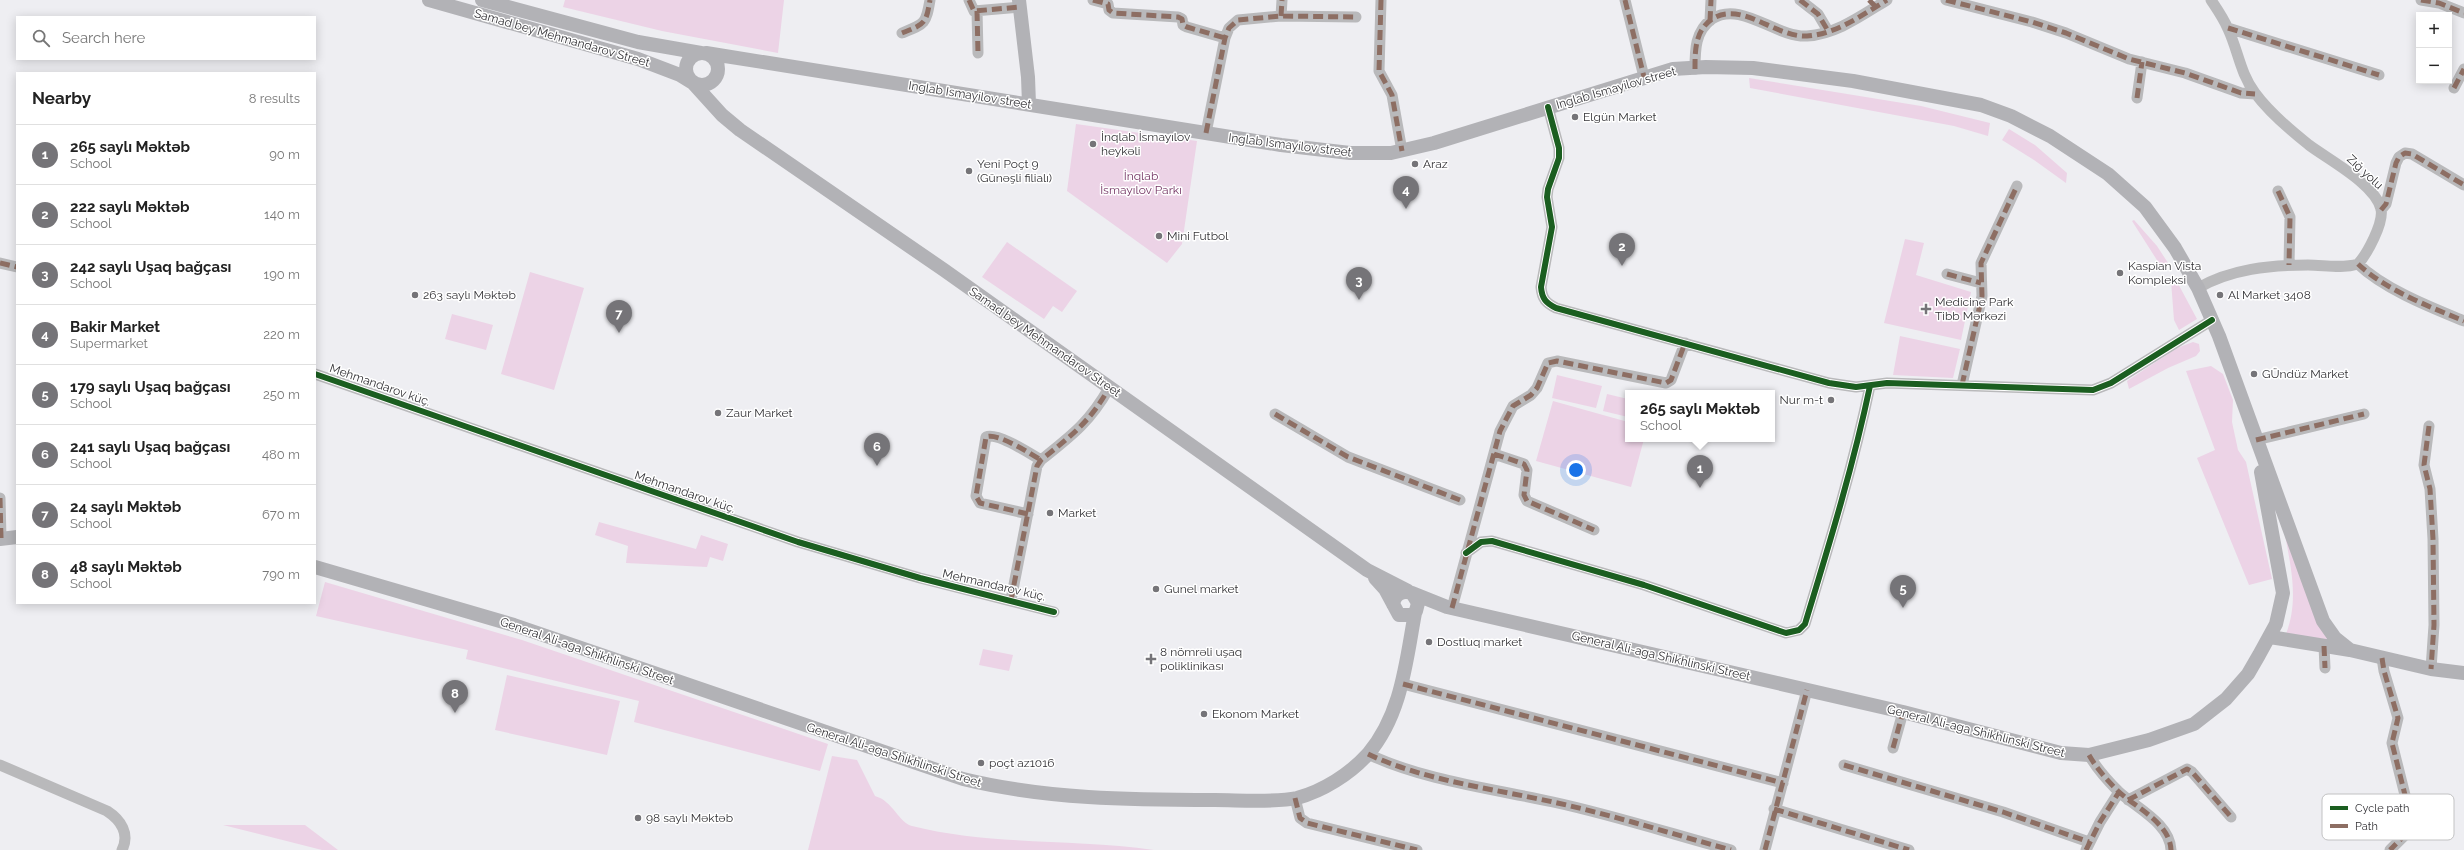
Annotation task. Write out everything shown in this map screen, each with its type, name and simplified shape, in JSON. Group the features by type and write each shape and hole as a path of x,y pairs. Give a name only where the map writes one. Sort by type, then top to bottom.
{"main road":[{"name":"Samad bey Mehmandarov Street","path":"429,0 638,59 693,83 722,115 740,130 1110,388 1367,570"},
{"name":"Samad bey Mehmandarov Street","path":"482,0 638,42 703,53 760,60"},
{"path":"1019,4 1028,77 1029,104"},
{"path":"722,115 714,92 716,76 718,70 715,60 703,53 691,56 686,65 686,75 693,83 704,85 714,80 716,76 730,66 760,60"},
{"name":"Inglab Ismayilov street","path":"760,60 1206,133 1350,153 1378,154 1402,151 1673,69 1752,68 1853,80 1981,105 2011,116 2079,154 2128,190 2162,228 2198,288 2212,320 2256,440"},
{"path":"2256,440 2323,620 2335,638 2350,650"},
{"name":"General Ali-aga Shikhlinski Street","path":"1449,607 1903,712 2061,753 2089,755 2162,736 2202,718 2226,699 2248,674 2270,637 2279,614 2283,593 2256,440"},
{"path":"1,538 16,537"},
{"name":"General Ali-aga Shikhlinski Street","path":"316,567 514,625 927,768 985,784 1050,795 1086,798 1218,800 1295,798 1317,790 1337,780 1368,754 1388,722 1403,684 1416,612"},
{"path":"1367,570 1410,592 1449,607"},
{"path":"1367,570 1385,589 1409,647"},
{"path":"1394,608 1400,593 1410,592 1418,599 1416,612"},
{"path":"1394,608 1403,617 1416,612 1449,607"},
{"path":"2270,637 2350,650 2431,669 2464,673"}],"street":[{"path":"902,33 922,25 926,21 930,0"},
{"path":"969,0 971,7 977,11 1019,4"},
{"path":"1093,0 1108,4 1109,10 1113,13 1178,17 1182,19 1184,26 1225,38"},
{"path":"1281,16 1282,0"},
{"path":"1381,0 1380,71 1392,95 1402,151"},
{"path":"1625,0 1644,77"},
{"path":"1710,21 1711,0"},
{"path":"1800,0 1818,14 1828,31"},
{"path":"1695,69 1695,48 1699,34 1710,21 1718,15 1728,13 1738,15 1797,36 1828,31 1859,19 1873,3 1887,0"},
{"path":"1946,0 2032,22 2066,33 2118,55 2185,74 2241,93 2255,94"},
{"name":"Zığ yolu","path":"2211,0 2228,28 2240,66 2255,94 2296,134 2353,176 2374,197 2381,210"},
{"path":"2421,0 2439,3 2464,13"},
{"path":"977,11 978,53"},
{"path":"1206,133 1225,38 1228,28 1238,20 1281,16 1356,17"},
{"path":"2228,28 2379,74"},
{"path":"2136,98 2142,62"},
{"path":"2454,88 2464,69"},
{"path":"1548,107 1559,148 1559,158 1547,197 1552,227 1541,288 1542,296 1547,304 1556,308 1829,383 1856,387 1887,383 2093,390 2111,383 2212,320"},
{"path":"2198,288 2224,275 2289,265 2339,266 2358,264 2363,259 2380,222 2381,210 2386,204 2396,163 2399,157 2405,153 2412,154 2464,185"},
{"path":"1962,385 1982,296 1981,263 2017,186"},
{"path":"2278,191 2290,217 2289,265"},
{"path":"0,263 16,267"},
{"path":"2358,264 2367,273 2417,300 2464,321"},
{"path":"1947,274 1981,283"},
{"path":"1449,607 1466,553 1500,431 1513,406 1531,395 1537,388 1548,363 1557,361 1666,383 1671,380 1685,343"},
{"name":"Mehmandarov küç.","path":"316,374 798,542 920,578 1054,612"},
{"path":"1466,553 1482,542 1492,541 1644,585 1786,632 1799,630 1804,624 1841,505 1857,448 1870,386"},
{"path":"1011,600 1037,466 1041,460 1080,430 1100,405 1110,388"},
{"path":"1275,414 1348,457 1460,500"},
{"path":"2256,440 2364,414"},
{"path":"2429,426 2424,464 2430,489 2433,539 2434,625 2431,669"},
{"path":"1028,514 980,503 976,496 986,437 990,435 999,437 1041,460"},
{"path":"1494,454 1524,464 1527,470 1524,495 1527,501 1594,530"},
{"path":"0,498 1,538"},
{"path":"2324,646 2325,668"},
{"path":"2382,658 2398,718 2392,743 2405,794"},
{"path":"1403,684 1783,783"},
{"path":"1765,850 1774,809 1783,783 1807,690"},
{"path":"1893,748 1903,712"},
{"path":"1368,754 1382,761 1466,785 1553,802 1731,850"},
{"path":"2089,755 2100,773 2119,792 2166,832 2171,842 2171,850"},
{"path":"0,765 107,811 117,817 122,826 124,835 122,850"},
{"path":"1844,765 2003,812 2088,846 2119,792"},
{"path":"2128,800 2187,769 2192,772 2231,817"},
{"path":"1295,798 1300,818 1307,823 1417,850"},
{"path":"1774,809 1909,850"},
{"path":"2390,850 2400,840"}],"green space":[{"path":"565,0 784,0 778,53 662,31 563,7"},
{"path":"1749,78 1921,106 1990,123 1988,136 1954,126 1750,88"},
{"name":"İnqlab İsmayılov Parkı","path":"1076,124 1197,141 1182,244 1167,263 1067,191"},
{"path":"2009,129 2035,145 2067,173 2066,183 2034,160 2002,140"},
{"path":"2134,220 2157,246 2170,266 2162,268 2132,221"},
{"path":"1905,239 1924,243 1916,275 1971,292 1961,340 1884,323"},
{"path":"1007,242 1077,291 1062,312 1053,306 1044,319 982,277"},
{"path":"530,272 584,288 554,390 501,374"},
{"path":"2175,278 2197,319 2179,330 2174,320 2171,281"},
{"path":"452,314 493,325 486,350 445,339"},
{"path":"1900,336 1960,349 1953,378 1893,375"},
{"path":"2193,342 2199,344 2200,351 2196,356 2168,368 2129,389 2127,381 2177,348"},
{"path":"2211,366 2223,374 2233,400 2232,422 2238,450 2246,462 2272,579 2249,585 2197,458 2215,450 2186,371"},
{"path":"1557,375 1602,386 1596,408 1552,398"},
{"path":"1607,394 1625,398 1625,416 1603,411"},
{"path":"1553,401 1625,421 1625,442 1643,442 1631,487 1536,461"},
{"path":"2282,518 2331,640 2286,634 2293,605 2293,590 2290,562"},
{"path":"599,522 696,549 701,535 728,544 723,561 710,557 707,567 626,563 628,546 595,535"},
{"path":"325,582 522,640 828,744 820,771 634,722 639,701 466,659 468,650 316,616"},
{"path":"983,649 1013,655 1009,671 979,665"},
{"path":"507,675 620,701 607,755 495,730"},
{"path":"832,756 857,760 875,796 887,802 903,821 912,826 942,832 1002,839 1124,846 1154,850 808,850"},
{"path":"223,825 305,825 338,850 322,850"}],"marked path":[{"path":"902,33 920,25 923,22 927,14 930,0"},
{"path":"969,0 974,11 1020,7"},
{"path":"1093,0 1108,4 1109,10 1113,13 1178,17 1182,19 1183,25 1187,27 1225,38"},
{"path":"1281,16 1282,0"},
{"path":"1381,0 1379,71 1392,95 1402,151"},
{"path":"1625,0 1644,77"},
{"path":"1710,21 1711,0"},
{"path":"1800,0 1818,14 1828,31"},
{"path":"1869,0 1876,7"},
{"path":"1695,69 1697,41 1702,29 1712,19 1723,14 1735,14 1747,17 1783,32 1807,36 1829,32 1839,28 1887,0"},
{"path":"1946,0 2032,22 2066,33 2129,59 2185,73 2241,93 2255,94"},
{"path":"2421,0 2439,3 2464,13"},
{"path":"977,11 978,53"},
{"path":"1206,133 1225,38 1229,28 1238,20 1281,16 1356,17"},
{"path":"2228,28 2379,75"},
{"path":"2137,98 2142,62"},
{"path":"2454,88 2464,69"},
{"path":"2381,210 2386,204 2396,163 2399,157 2405,153 2412,154 2464,185"},
{"path":"1962,385 1982,296 1981,263 2017,186"},
{"path":"2278,191 2290,217 2289,265"},
{"path":"0,263 16,267"},
{"path":"2358,264 2381,281 2408,297 2464,321"},
{"path":"1947,274 1981,283"},
{"path":"1452,608 1500,431 1513,406 1531,395 1537,388 1548,363 1557,361 1666,383 1671,380 1685,343"},
{"path":"1011,600 1037,466 1041,460 1079,428 1095,410 1109,388"},
{"path":"1275,414 1348,457 1460,500"},
{"path":"2256,440 2364,414"},
{"path":"2429,426 2424,465 2430,489 2433,539 2434,625 2431,669"},
{"path":"1028,514 980,503 976,496 986,437 991,436 1005,440 1041,460"},
{"path":"1494,454 1524,464 1527,470 1524,495 1527,501 1594,530"},
{"path":"0,498 1,538"},
{"path":"2324,646 2325,668"},
{"path":"2382,658 2384,671 2398,718 2392,743 2405,794"},
{"path":"1403,684 1783,783"},
{"path":"1765,850 1807,690"},
{"path":"1893,748 1903,712"},
{"path":"1368,754 1411,771 1459,783 1575,807 1731,850"},
{"path":"2089,755 2102,774 2118,791 2159,824 2169,840 2171,850"},
{"path":"1844,765 2003,812 2089,842"},
{"path":"2128,800 2187,769 2192,772 2231,817"},
{"path":"2086,850 2100,822 2119,792"},
{"path":"1295,798 1300,818 1307,823 1417,850"},
{"path":"1774,809 1909,850"},
{"path":"2390,850 2400,840"}],"cycle path":[{"path":"1548,107 1559,148 1559,158 1548,189 1547,197 1552,227 1541,287 1542,295 1545,300 1556,308 1829,383 1856,387 1887,383 2093,390 2111,383 2212,320"},
{"path":"316,374 798,542 920,578 1054,612"},
{"path":"1466,553 1481,542 1492,541 1644,585 1786,633 1799,630 1805,624 1832,535 1856,446 1870,386"}],"place":[{"name":"Elgün Market","path":"1575,117"},
{"name":"İnqlab İsmayılov heykəli","path":"1093,144"},
{"name":"Araz","path":"1415,164"},
{"name":"Yeni Poçt 9 (Günəşli filialı)","path":"969,171"},
{"name":"Bakir Market","path":"1406,209"},
{"name":"Mini Futbol","path":"1159,236"},
{"name":"222 saylı Məktəb","path":"1622,266"},
{"name":"Kaspian Vista Kompleksi","path":"2120,273"},
{"name":"263 saylı Məktəb","path":"415,295"},
{"name":"Al Market 3408","path":"2220,295"},
{"name":"242 saylı Uşaq bağçası","path":"1359,300"},
{"name":"Medicine Park Tibb Mərkəzi","path":"1926,309"},
{"name":"24 saylı Məktəb","path":"619,333"},
{"name":"GÜndüz Market","path":"2254,374"},
{"name":"Nur m-t","path":"1831,400"},
{"name":"Zaur Market","path":"718,413"},
{"name":"241 saylı Uşaq bağçası","path":"877,466"},
{"name":"265 saylı Məktəb","path":"1700,488"},
{"name":"Market","path":"1050,513"},
{"name":"Gunel market","path":"1156,589"},
{"name":"179 saylı Uşaq bağçası","path":"1903,608"},
{"name":"Dostluq market","path":"1429,642"},
{"name":"8 nömrəli uşaq poliklinikası","path":"1151,659"},
{"name":"48 saylı Məktəb","path":"455,713"},
{"name":"Ekonom Market","path":"1204,714"},
{"name":"poçt az1016","path":"981,763"},
{"name":"98 saylı Məktəb","path":"638,818"}]}
